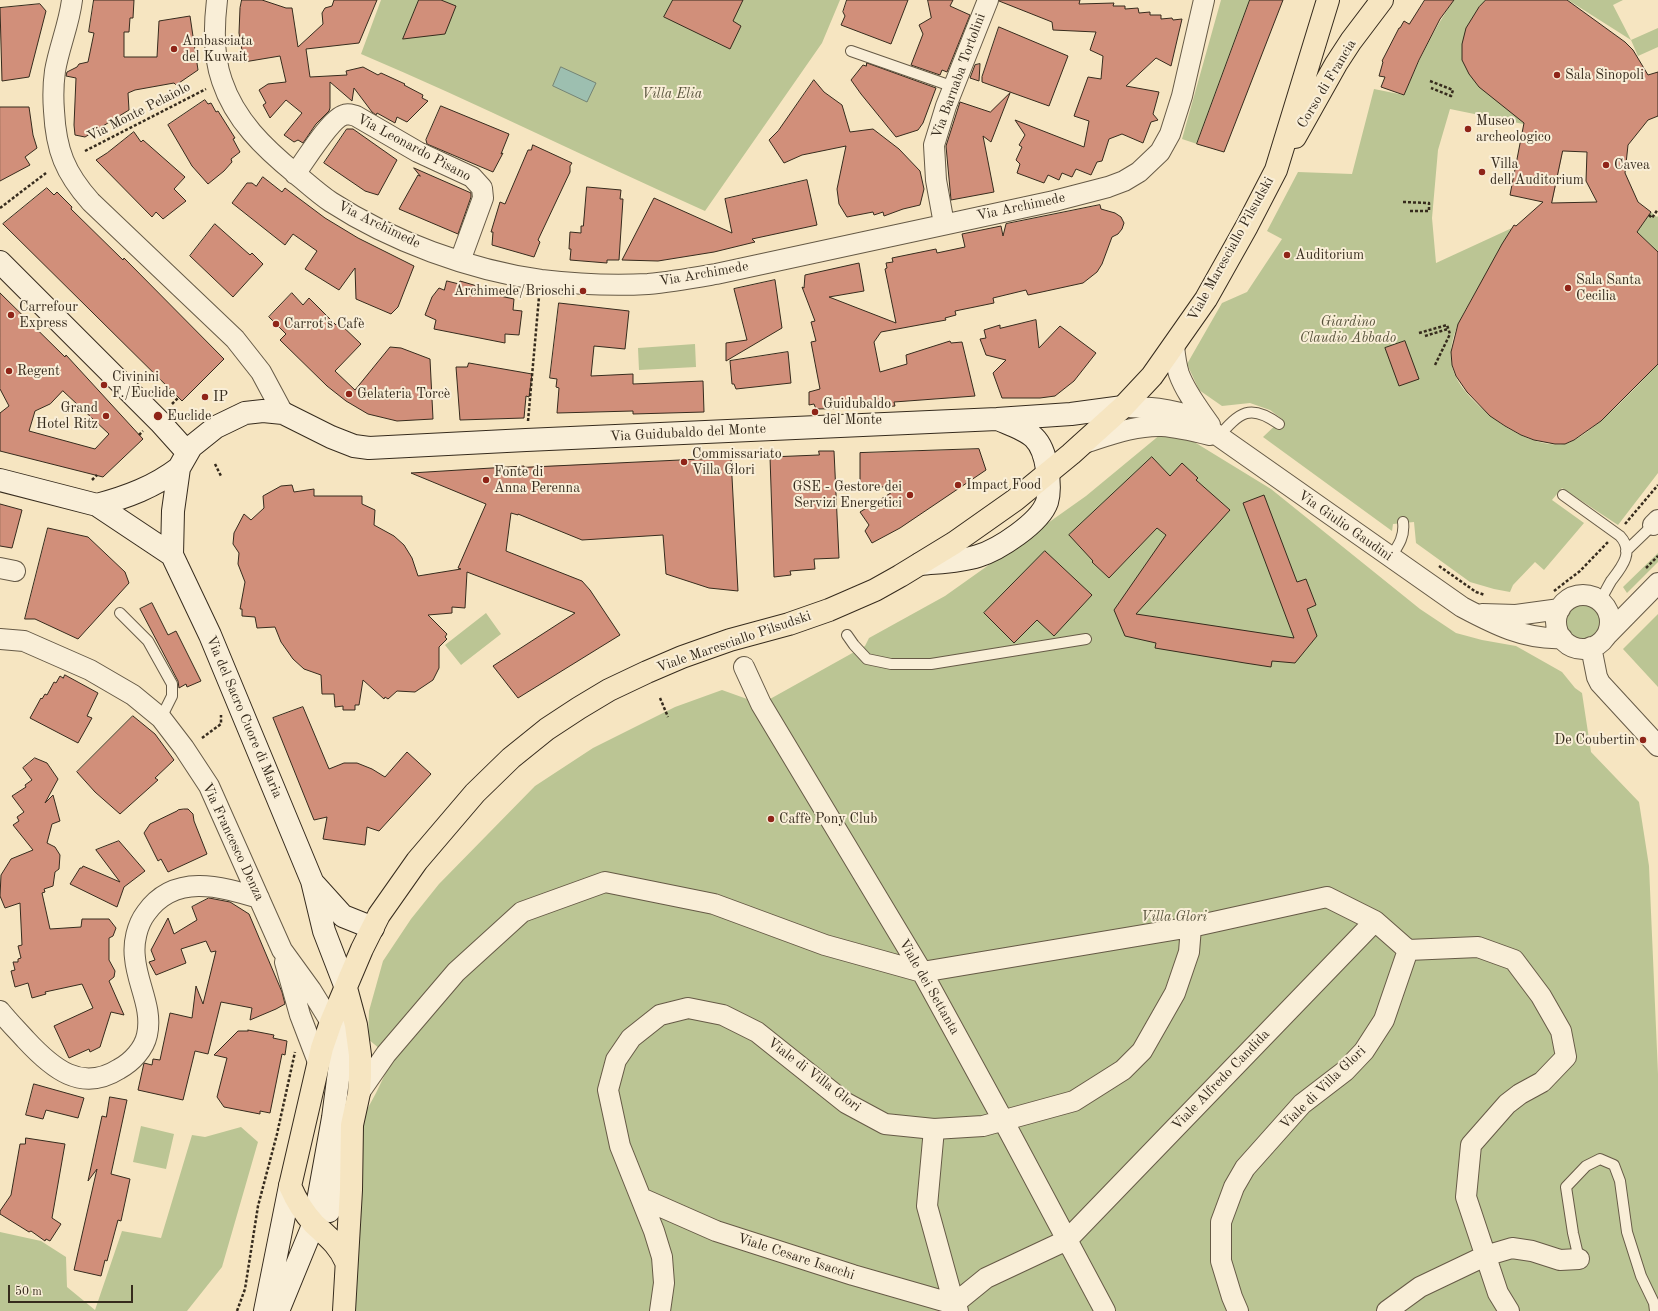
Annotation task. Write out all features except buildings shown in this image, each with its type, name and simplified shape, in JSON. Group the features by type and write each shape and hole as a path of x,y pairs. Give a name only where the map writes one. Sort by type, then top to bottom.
{"main road":[{"name":"Viale Maresciallo Pilsudski","path":"290,1186 320,1055 331,1022 373,928 387,903 417,861 475,793 527,744 567,715 597,697 647,672 682,657 730,640 789,624 829,610 875,590 920,564 985,522 1048,474 1122,408 1152,376 1194,318 1218,280 1276,170 1303,76 1328,0"},
{"name":"Corso di Francia","path":"1276,170 1327,79 1382,0"},
{"path":"344,1311 351,1190 352,1125 359,1093 360,1076 351,1042 355,1015 346,988"},
{"path":"290,1186 297,1201 314,1223 339,1247 346,1262"}],"street":[{"path":"72,0 68,23 55,70 53,83 54,126 56,141 64,163 72,178 91,202 243,348 266,381 283,413"},
{"name":"Via Archimede","path":"218,0 215,26 216,51 224,85 239,115 264,147 295,174 330,201 400,238 460,261 505,273 541,280 602,284 647,284 684,280 727,272 1054,201 1108,187 1124,181 1143,169 1155,158 1164,146 1170,134 1186,81 1204,0"},
{"name":"Via Barnaba Tortolini","path":"944,224 936,180 933,150 939,126 988,0"},
{"name":"Via Leonardo Pisano","path":"295,174 334,120 345,114 356,116 413,149 472,177 482,188 483,198 460,261"},
{"path":"0,262 160,422 183,460 173,511 172,555"},
{"name":"Via Giulio Gaudini","path":"1174,346 1177,366 1182,381 1196,405 1218,437"},
{"name":"Via Guidubaldo del Monte","path":"283,413 319,432 348,444 362,448 378,448 997,419 1070,414 1122,408"},
{"name":"Via Giulio Gaudini","path":"1122,408 1151,408 1176,412 1192,418 1447,598 1474,614 1527,636 1546,639 1562,638"},
{"path":"97,505 142,490 167,477 183,460 196,442 212,430 239,415 263,411 283,413"},
{"name":"Via Guidubaldo del Monte","path":"997,419 1028,431 1037,439 1045,457 1048,474"},
{"name":"Via Giulio Gaudini","path":"1081,444 1128,430 1154,426 1174,428 1218,437"},
{"path":"0,480 97,505 172,555"},
{"name":"Via del Sacro Cuore di Maria","path":"172,555 210,635 312,881 324,931 346,988"},
{"path":"1640,600 1624,603 1601,602 1588,596 1580,595 1567,601 1555,601 1557,624 1562,638 1575,647 1598,642 1658,583"},
{"name":"Via Giulio Gaudini","path":"1474,614 1516,615 1555,601"},
{"path":"1601,602 1607,610 1610,618 1609,628 1598,642 1597,677 1600,683 1658,746"},
{"name":"Via Francesco Denza","path":"0,639 24,641 90,670 133,695 161,718 184,748 209,786 282,950 307,984 331,1022 351,1042"},
{"name":"Viale dei Settanta","path":"744,667 761,704 922,972 1105,1311"},
{"name":"Via del Sacro Cuore di Maria","path":"312,881 343,916 373,928"},
{"path":"359,1093 386,1054 456,972 522,912 605,882 714,904 825,945 922,972 1191,927 1327,897 1375,921 1408,950 1478,947 1514,960 1541,996 1560,1031 1566,1057 1542,1082 1520,1094 1507,1104 1471,1144 1466,1197 1498,1293 1509,1311"},
{"path":"0,1011 40,1054 63,1072 77,1078 112,1074 133,1059 144,1044 147,1035 149,1018 135,960 134,944 142,918 150,907 170,891 180,887 192,886 234,891 259,898"},
{"name":"Viale Alfredo Candida","path":"1067,1240 1375,921"},
{"name":"Viale di Villa Glori","path":"660,1311 664,1284 662,1257 654,1231 620,1146 608,1090 616,1060 631,1038 660,1015 688,1008 723,1015 757,1032 846,1103 885,1124 934,1129 983,1126 1074,1101 1123,1070 1142,1051 1175,993 1189,952 1191,927"},
{"path":"278,1311 314,1223 333,1118 351,1042 333,1043 320,1055 300,1015 282,950"},
{"name":"Viale di Villa Glori","path":"1238,1311 1221,1261 1222,1222 1234,1187 1246,1168 1302,1104 1346,1071 1364,1051 1384,1020 1408,950"},
{"path":"314,1223 324,1216 330,1208 352,1125"},
{"path":"934,1129 927,1206 955,1309 986,1278 1067,1240"},
{"path":"264,1311 290,1186"},
{"name":"Viale Cesare Isacchi","path":"641,1198 716,1231 955,1309"},
{"path":"1387,1311 1420,1287 1485,1256 1512,1248 1560,1260 1579,1259"}],"lane":[{"path":"851,50 954,87"},
{"path":"1218,437 1237,417 1248,413 1254,412 1266,415 1280,424"},
{"path":"1563,495 1623,539 1626,551 1623,565 1601,602"},
{"path":"1390,558 1401,541 1404,530 1403,522"},
{"path":"1626,551 1656,522"},
{"path":"120,613 148,641 172,684 172,696 161,718"},
{"path":"847,634 854,645 867,659 891,664 931,664 1086,639"},
{"path":"1579,1259 1573,1234 1566,1187 1586,1166 1600,1159 1614,1165 1620,1180 1627,1232 1641,1276 1654,1303 1656,1311"}],"path":[{"path":"1430,81 1453,90 1451,96 1431,88"},
{"name":"Via Monte Pelaiolo","path":"85,151 202,91"},
{"path":"0,208 46,173"},
{"path":"1403,202 1429,203 1429,211 1408,211"},
{"path":"1649,216 1652,218 1658,210"},
{"path":"526,440 540,292"},
{"path":"1419,333 1447,325 1450,334 1436,365"},
{"path":"1425,336 1448,329"},
{"path":"172,404 178,398"},
{"path":"215,464 221,476"},
{"path":"92,480 97,475"},
{"path":"1555,601 1580,571 1658,485"},
{"path":"1433,562 1476,592 1490,596"},
{"path":"660,698 668,717"},
{"path":"202,738 222,724 221,710"},
{"path":"237,1311 245,1289 258,1206 273,1154 296,1046"}],"green space":[{"name":"Villa Elia","path":"381,0 840,0 822,43 705,211 448,92 361,54"},
{"path":"1221,0 1250,0 1197,144 1182,139"},
{"name":"Giardino Claudio Abbado","path":"1454,0 1486,0 1528,125 1450,109 1438,150 1432,218 1436,263 1512,228 1465,310 1456,329 1451,349 1451,359 1452,367 1458,381 1479,406 1511,430 1532,440 1543,443 1564,444 1574,440 1600,422 1627,397 1658,364 1658,473 1618,525 1562,488 1552,500 1584,523 1544,570 1535,562 1513,585 1510,592 1470,582 1416,543 1414,522 1393,524 1392,531 1263,437 1282,419 1270,410 1250,403 1222,406 1199,390 1187,364 1222,303 1247,292 1282,239 1267,231 1298,172 1352,174 1374,89 1404,95 1426,46"},
{"path":"1568,0 1623,0 1613,5 1631,40"},
{"path":"1658,28 1658,47 1638,56 1631,40"},
{"path":"1651,212 1657,217 1658,216 1658,252 1637,232"},
{"path":"695,344 696,367 639,370 638,348"},
{"name":"Villa Glori","path":"1161,434 1191,440 1271,489 1420,609 1456,633 1482,640 1516,646 1562,672 1575,688 1582,693 1591,752 1639,802 1649,866 1658,1074 1658,1311 349,1311 364,1115 390,1064 386,1054 368,1039 369,1011 383,961 411,919 439,884 535,786 593,748 675,707 722,690 761,704 865,646 869,638 945,596 1086,496"},
{"path":"1658,553 1658,562 1627,593 1623,587"},
{"path":"1580,605 1586,605 1590,606 1597,612 1600,622 1599,629 1593,636 1586,639 1580,639 1576,638 1569,632 1566,625 1566,619 1567,615 1573,608"},
{"path":"486,613 501,634 461,665 445,645"},
{"path":"1658,614 1658,687 1623,649"},
{"path":"141,1126 174,1134 166,1169 133,1162"},
{"path":"241,1127 258,1142 222,1267 187,1311 0,1311 0,1232 41,1241 66,1257 67,1287 95,1310 122,1231 161,1238 192,1135 205,1137"}],"shaded area":[{"path":"561,67 596,83 587,102 553,86"}],"place":[{"name":"Ambasciata del Kuwait","path":"174,49"},
{"name":"Sala Sinopoli","path":"1557,75"},
{"name":"Museo archeologico","path":"1468,129"},
{"name":"Cavea","path":"1606,165"},
{"name":"Villa dell'Auditorium","path":"1482,172"},
{"name":"Auditorium","path":"1287,255"},
{"name":"Sala Santa Cecilia","path":"1568,288"},
{"name":"Archimede/Brioschi","path":"583,291"},
{"name":"Carrefour Express","path":"11,315"},
{"name":"Carrot's Cafè","path":"276,324"},
{"name":"Regent","path":"9,371"},
{"name":"Civinini F./Euclide","path":"104,385"},
{"name":"Gelateria Torcè","path":"349,394"},
{"name":"IP","path":"205,397"},
{"name":"Guidubaldo del Monte","path":"815,412"},
{"name":"Grand Hotel Ritz","path":"106,416"},
{"name":"Euclide","path":"158,416"},
{"name":"Commissariato Villa Glori","path":"684,462"},
{"name":"Fonte di Anna Perenna","path":"486,480"},
{"name":"Impact Food","path":"958,485"},
{"name":"GSE - Gestore dei Servizi Energetici","path":"910,495"},
{"name":"De Coubertin","path":"1643,740"},
{"name":"Caffè Pony Club","path":"771,819"}]}
